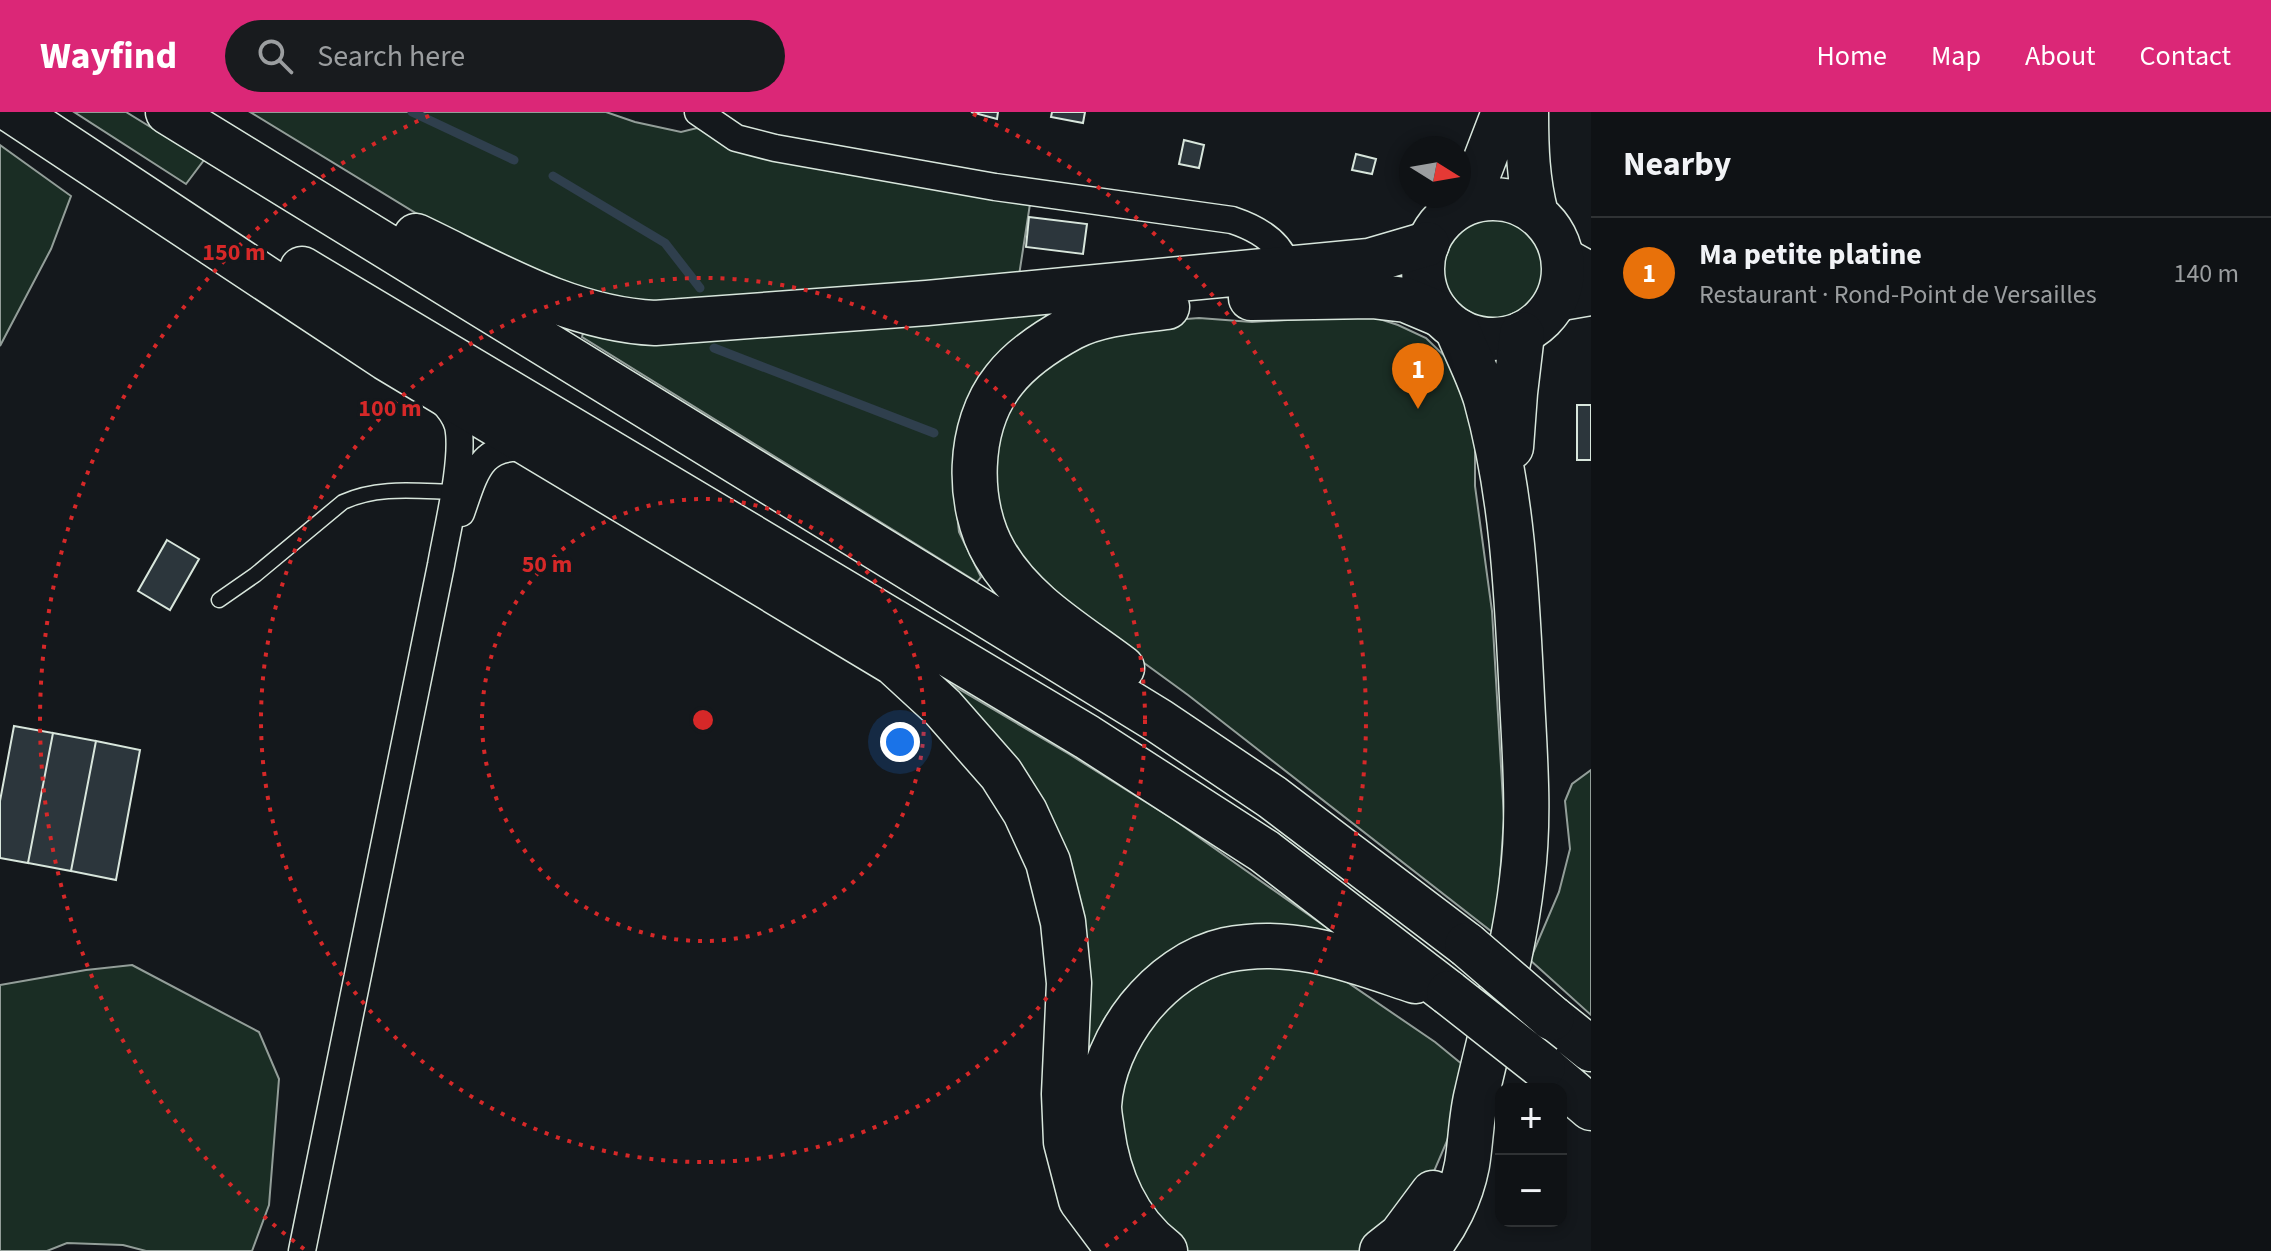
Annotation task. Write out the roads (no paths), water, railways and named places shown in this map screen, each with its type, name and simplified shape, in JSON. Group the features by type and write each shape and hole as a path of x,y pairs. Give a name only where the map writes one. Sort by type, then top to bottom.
{"highway":[{"path":"14,112 386,358 894,663 943,708 1001,774 1025,812 1048,862 1063,922 1069,983 1064,1094 1066,1142 1081,1200 1119,1251"},
{"path":"36,112 1087,737 1264,851 1449,993 1591,1108"},
{"path":"168,112 1159,721 1272,797 1467,945 1591,1049"},
{"path":"236,153 561,303 631,322 677,323 927,303 1369,261 1427,244"},
{"path":"1272,797 1144,683 1029,598 1010,576 983,529 977,502 976,455 985,414 1003,380 1040,346 1073,327 1097,319 1237,299 1372,296 1406,300 1448,322 1485,395 1507,497 1527,803 1518,916 1476,1096 1467,1166 1457,1198 1437,1237 1425,1251"},
{"path":"1507,497 1522,334"},
{"path":"1165,1251 1149,1239 1133,1218 1112,1177 1099,1107 1107,1065 1131,1018 1157,987 1186,967 1222,951 1280,945 1312,949 1449,993"},
{"path":"1382,1251 1401,1236 1428,1202 1476,1096"}],"main road":[{"path":"1471,195 1503,112"},
{"path":"1527,112 1526,155 1537,214"},
{"path":"1460,208 1437,227 1427,244 1422,267 1429,299 1448,322 1474,338 1490,340 1522,334 1573,299 1563,273 1577,264 1537,214 1512,201 1483,199 1471,202"}],"street":[{"path":"698,112 736,138 775,148 995,187 1232,220 1265,236 1284,257 1287,268"},
{"path":"302,1251 441,565 460,444 459,428 449,407 386,358"},
{"path":"441,565 485,459 506,447 542,451"}],"lane":[{"path":"219,600 255,575 343,502 359,494 381,490 454,492"}],"waterway":[{"path":"412,112 514,160"},
{"path":"553,176 665,243 700,288"},
{"path":"714,348 934,433"}],"place":[{"name":"Ma petite platine","path":"1418,409"}]}
